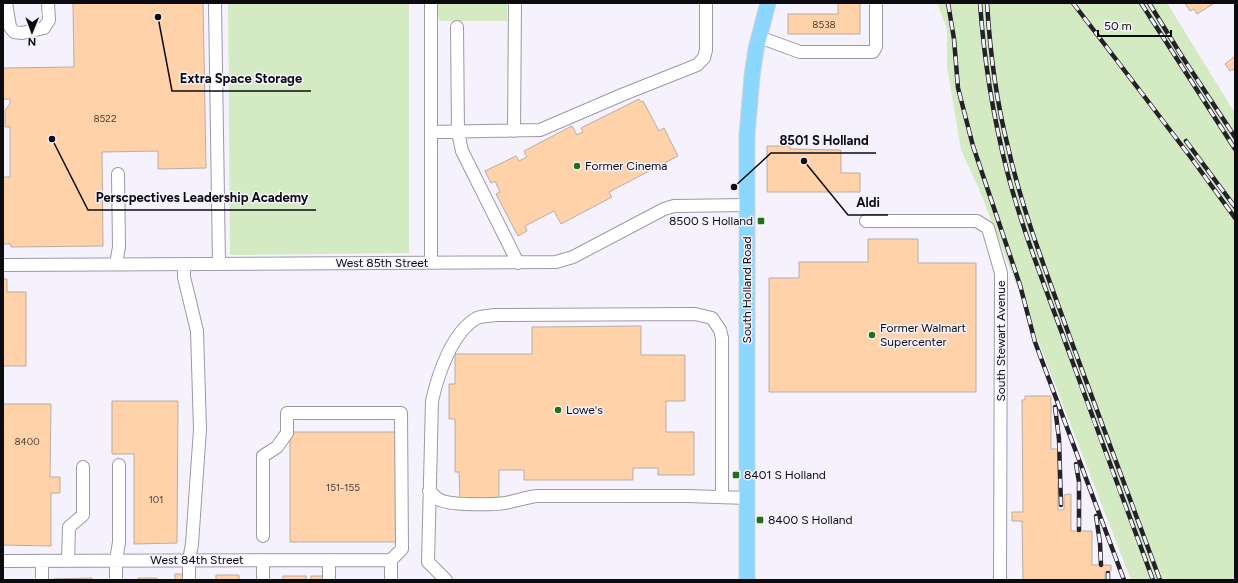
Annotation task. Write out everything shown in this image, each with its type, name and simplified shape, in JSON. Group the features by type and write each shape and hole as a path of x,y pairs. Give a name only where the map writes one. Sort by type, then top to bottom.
{"main road":[{"name":"South Holland Road","path":"748,580 747,135 752,76 759,37 768,3"}],"street":[{"path":"6,3 10,27 14,32 22,33 44,28 49,20 48,3"},
{"path":"216,3 219,264"},
{"path":"431,3 431,263"},
{"path":"514,131 515,3"},
{"path":"431,132 540,130 624,94 698,65 704,58 706,50 706,3"},
{"path":"759,37 800,52 874,52 876,47 876,3"},
{"path":"457,27 458,132 462,151 518,262"},
{"path":"116,264 119,247 118,174"},
{"name":"West 85th Street","path":"3,265 556,262 564,261 573,257 664,209 674,206 747,206"},
{"name":"South Stewart Avenue","path":"866,221 977,221 988,228 1001,273 1000,580"},
{"path":"184,264 184,277 197,331 200,429 192,544 189,560 189,580"},
{"path":"446,580 428,562 432,401 437,378 455,341 468,324 479,317 495,315 696,314 712,318 720,330 722,338 722,497"},
{"path":"262,536 263,456 277,447 287,433 287,414 401,413 402,549 391,560 391,580"},
{"path":"116,580 116,561 120,542 119,465"},
{"path":"68,561 69,527 83,515 83,467"},
{"path":"429,491 439,500 454,503 482,504 509,503 537,496 694,496 747,498"},
{"path":"263,560 263,580"},
{"path":"329,560 329,580"},
{"name":"West 84th Street","path":"3,561 391,560"},
{"path":"42,561 42,580"}],"green space":[{"path":"228,3 409,3 409,253 230,255"},
{"path":"437,3 507,3 507,21 440,21 437,13"},
{"path":"937,3 1167,3 1235,113 1235,580 1131,580 979,189 961,150 947,67 947,29"}],"building":[{"path":"73,3 203,3 206,168 158,169 158,151 102,152 103,246 11,247 11,244 3,244 3,177 10,177 10,127 5,127 5,110 10,104 10,99 3,99 3,68 74,67"},
{"path":"838,3 860,3 860,34 788,34 788,14 838,14"},
{"path":"1185,3 1213,4 1197,14 1194,9 1190,11"},
{"path":"1235,56 1235,72 1233,69 1230,71 1225,64"},
{"name":"Former Cinema","path":"639,99 641,102 643,101 659,131 664,128 678,156 609,192 612,197 561,224 554,211 525,226 527,231 518,236 496,194 500,192 495,181 491,183 485,171 516,156 519,161 527,157 524,151 572,126 577,135 583,132 581,128"},
{"path":"767,146 790,146 790,149 841,150 841,173 860,173 860,192 767,192"},
{"name":"Former Walmart Supercenter","path":"868,239 918,239 918,263 976,263 976,392 769,392 769,278 799,278 799,262 868,262"},
{"path":"3,279 7,279 7,292 26,292 26,366 3,366"},
{"name":"Lowe's","path":"641,326 641,355 685,355 685,401 666,401 666,432 694,432 694,475 658,475 658,468 633,468 633,480 524,480 524,470 499,470 499,498 460,498 459,472 455,472 455,419 449,419 449,384 455,384 455,354 532,354 532,327"},
{"path":"1025,396 1051,396 1051,449 1058,449 1058,510 1064,510 1064,495 1071,494 1071,531 1092,531 1092,565 1111,565 1111,571 1105,572 1105,580 1023,580 1022,521 1012,521 1012,512 1023,512 1022,400 1025,400"},
{"path":"112,401 178,401 177,543 134,544 134,454 112,454"},
{"path":"3,404 51,404 50,477 60,477 60,493 51,493 51,546 3,545"},
{"path":"290,432 396,432 396,542 290,542"},
{"path":"175,574 185,574 185,580 175,580"},
{"path":"216,575 239,575 239,580 216,580"},
{"path":"283,576 306,576 306,580 283,580"},
{"path":"311,576 323,576 323,580 311,580"},
{"path":"92,578 92,580 53,580 53,579"},
{"path":"138,578 157,578 157,580 138,580"}],"railway":[{"path":"948,3 954,39 958,88 973,146 1020,285 1035,342 1124,580"},
{"path":"980,3 984,46 993,109 1013,194 1036,263 1153,580"},
{"path":"987,3 997,94 1021,197 1083,373 1160,580"},
{"path":"1073,3 1235,218"},
{"path":"1141,3 1235,149"},
{"path":"1149,3 1235,137"},
{"path":"1186,141 1235,207"},
{"path":"1055,407 1059,439 1061,505"},
{"path":"1076,464 1079,482 1079,530"},
{"path":"1096,516 1100,543 1101,565"},
{"path":"1108,573 1108,580"}],"place":[{"name":"Extra Space Storage","path":"158,17"},
{"name":"Perscpectives Leadership Academy","path":"52,139"},
{"name":"Aldi","path":"804,161"},
{"name":"Former Cinema","path":"577,166"},
{"name":"8501 S Holland","path":"734,187"},
{"name":"8500 S Holland","path":"761,221"},
{"name":"Former Walmart Supercenter","path":"872,335"},
{"name":"Lowe's","path":"558,410"},
{"name":"8401 S Holland","path":"736,475"},
{"name":"8400 S Holland","path":"760,520"}]}
